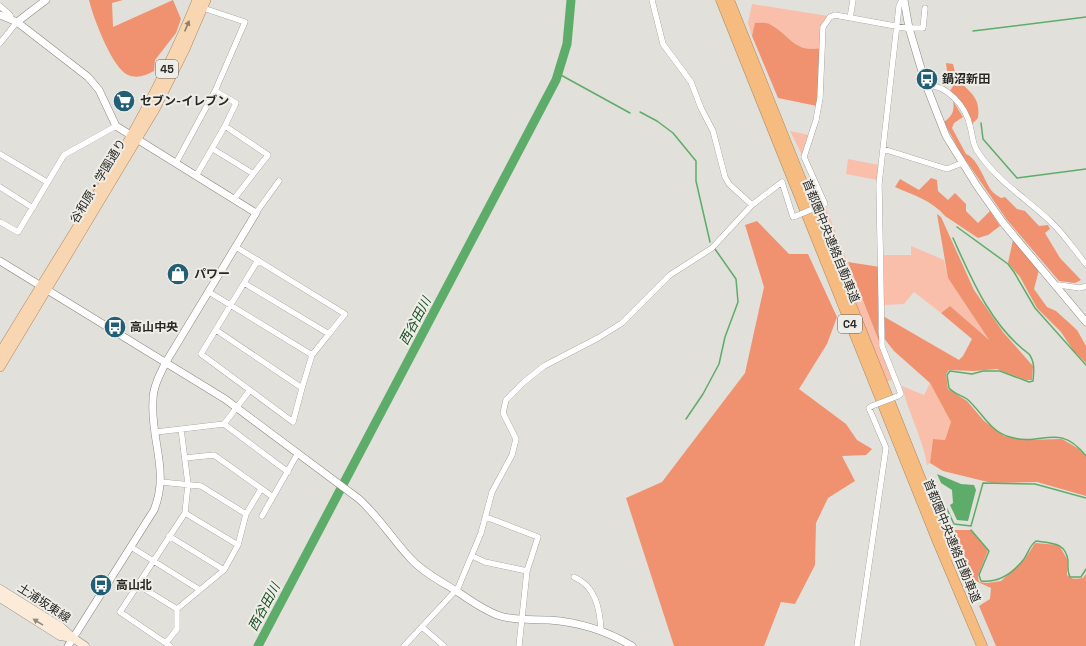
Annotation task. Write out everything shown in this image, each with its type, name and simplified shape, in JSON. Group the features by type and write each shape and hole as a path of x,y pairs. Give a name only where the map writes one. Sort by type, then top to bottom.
{"highway":[{"name":"首都圏中央連絡自動車道","path":"721,0 938,542 982,646"},
{"name":"首都圏中央連絡自動車道","path":"729,0 986,646"}],"main road":[{"name":"谷和原・学園通り","path":"0,353 44,287 175,70 202,3"},
{"name":"谷和原・学園通り","path":"0,368 44,287"},
{"name":"土浦坂東線","path":"0,589 61,627 85,646"},
{"name":"土浦坂東線","path":"0,598 60,636 73,638"}],"street":[{"path":"0,43 14,20 46,0"},
{"path":"652,0 663,44 691,82 701,108 714,131 725,177 729,184 752,206"},
{"path":"850,18 853,0"},
{"path":"857,646 886,448 869,408 901,394 882,346 882,277 879,176 896,26 899,6 904,0"},
{"path":"904,0 909,28 926,85 942,129 962,163 1004,224 1086,322"},
{"path":"176,163 215,91 245,22 202,3"},
{"path":"0,6 14,20 88,77 99,90 116,126 256,213"},
{"path":"404,646 456,591 472,556 486,517 492,492 512,455 516,439 503,413 506,400 544,366 598,338 622,323 670,275 712,248 752,206 782,182 793,217 825,204 804,157 816,120 820,98 823,27 832,16 909,28 923,28 925,8"},
{"path":"0,15 14,20"},
{"path":"926,85 942,89 957,102 968,118 972,140 979,154 1020,196 1052,223 1086,264"},
{"path":"196,176 213,149 236,103 215,91"},
{"path":"0,222 18,232 64,155 116,126"},
{"path":"225,126 268,155 252,173 234,199"},
{"path":"883,148 947,169 962,163"},
{"path":"213,149 252,173"},
{"path":"0,154 47,182"},
{"path":"68,646 154,510 158,500 161,482 152,400 156,384 166,362 256,213 279,181"},
{"path":"0,187 33,208"},
{"path":"236,247 258,260 345,314 312,355 293,422 201,354 258,260"},
{"path":"0,261 237,407 338,483 376,515 415,564 428,574 494,614 522,620 560,621 578,624 601,631 632,646"},
{"path":"244,283 329,334"},
{"path":"1056,286 1059,285 1080,288 1086,286"},
{"path":"209,292 312,355"},
{"path":"216,330 302,388"},
{"path":"224,424 250,390"},
{"path":"156,432 224,424 288,472"},
{"path":"177,609 177,629 168,645 120,612 185,513 188,484 181,429"},
{"path":"262,516 298,453"},
{"path":"185,458 214,455 273,497"},
{"path":"161,482 201,486 246,514"},
{"path":"177,609 224,570 238,545 246,514 261,489"},
{"path":"185,513 238,545"},
{"path":"486,517 538,537 527,572 519,646"},
{"path":"169,536 224,570"},
{"path":"131,547 200,590"},
{"path":"472,556 485,562 527,572"},
{"path":"574,577 585,584 595,597 600,610 601,631"},
{"path":"138,585 177,609"},
{"path":"422,627 444,646"}],"shaded area":[{"path":"89,0 123,0 112,3 113,27 173,0 181,19 176,33 155,60 154,71 135,77 128,75 122,70 116,63 104,41"},
{"path":"752,4 828,16 820,48 811,49 798,46 777,29 768,24 756,23 752,36 748,23"},
{"path":"755,23 769,24 798,46 811,49 820,48 817,106 778,98 752,36"},
{"path":"946,63 953,64 957,77 976,99 978,104 978,118 972,124 950,91 955,83 948,78"},
{"path":"953,101 963,117 954,123 952,128 966,154 974,160 991,190 1001,198 1005,197 1017,209 1025,211 1039,226 1048,225 1050,229 1045,233 1060,258 1081,280 1075,283 1059,281 1007,220 960,152 944,122 952,113 954,108"},
{"path":"790,131 809,135 803,157"},
{"path":"848,159 879,165 877,180 846,174"},
{"path":"111,160 113,161 75,224 72,222"},
{"path":"931,178 937,180 938,191 948,200 955,193 966,204 966,211 978,223 990,211 1000,226 988,235 978,238 945,216 928,202 895,187 900,179 919,190"},
{"path":"826,208 880,344 892,380 886,382 820,211"},
{"path":"937,214 941,217 974,290 1003,332 1033,366 1032,380 1026,380 997,369 974,371 949,370 946,374 948,389 967,401 984,421 1004,436 1024,440 1062,439 1079,449 1086,457 1086,496 1037,482 992,483 943,471 930,463 933,439 945,440 951,422 930,383 894,351 883,337 883,316 959,360 963,356 972,339 941,313 950,306 989,340 948,278"},
{"path":"757,221 789,254 808,254 837,317 827,344 799,389 846,424 857,440 872,449 866,455 842,456 855,481 828,498 816,523 815,565 795,604 781,602 764,646 674,646 626,498 662,482 745,373 764,287 745,225"},
{"path":"1013,240 1039,270 1034,289 1047,307 1056,311 1077,330 1086,346 1086,363 1073,350 1061,332 1037,308 1020,277 1008,263"},
{"path":"911,246 944,260 948,278 990,342 950,306 941,313 914,292 904,304 884,305 884,255 911,255"},
{"path":"848,262 880,267 878,331 880,344"},
{"path":"930,383 951,422 945,440 933,439 930,463 927,465 922,445 902,386 924,395"},
{"path":"937,474 961,484 974,485 976,490 968,521 957,520 950,505 953,503 952,490 941,483"},
{"path":"951,530 971,530 988,550 978,576 979,582 987,583 1001,581 1025,559 1035,543 1059,545 1067,559 1067,575 1071,578 1077,579 1083,578 1086,574 1086,646 996,646 979,606 990,599 991,588 971,579 952,540"}],"waterway":[{"name":"西谷田川","path":"258,646 556,80 567,44 571,0"},
{"path":"973,31 1086,17"},
{"path":"559,74 630,113"},
{"path":"640,112 657,121 673,133 696,161 696,181 710,242"},
{"path":"981,123 983,139 1017,178 1086,169"},
{"path":"957,227 1008,264 1035,308 1086,365"},
{"path":"953,238 975,286 993,316 1016,343 1029,354 1034,370 1033,381 1029,382 1000,371 983,371 972,374 950,371 947,375 949,388 967,399 997,431 1003,434 1021,439 1058,437 1067,440 1076,446 1086,456"},
{"path":"686,419 703,394 719,364 725,337 738,302 736,279 715,249"},
{"path":"947,509 954,524 971,526 983,483 1035,484 1086,498"},
{"path":"971,530 989,551 979,575 981,581 1000,579 1010,573 1024,559 1036,541 1052,543 1064,550 1067,555 1070,577 1081,577 1086,569"}],"place":[{"name":"鍋沼新田","path":"927,79"},
{"name":"セブン-イレブン","path":"124,101"},
{"name":"パワー","path":"178,274"},
{"name":"高山中央","path":"115,327"},
{"name":"高山北","path":"101,585"}]}
